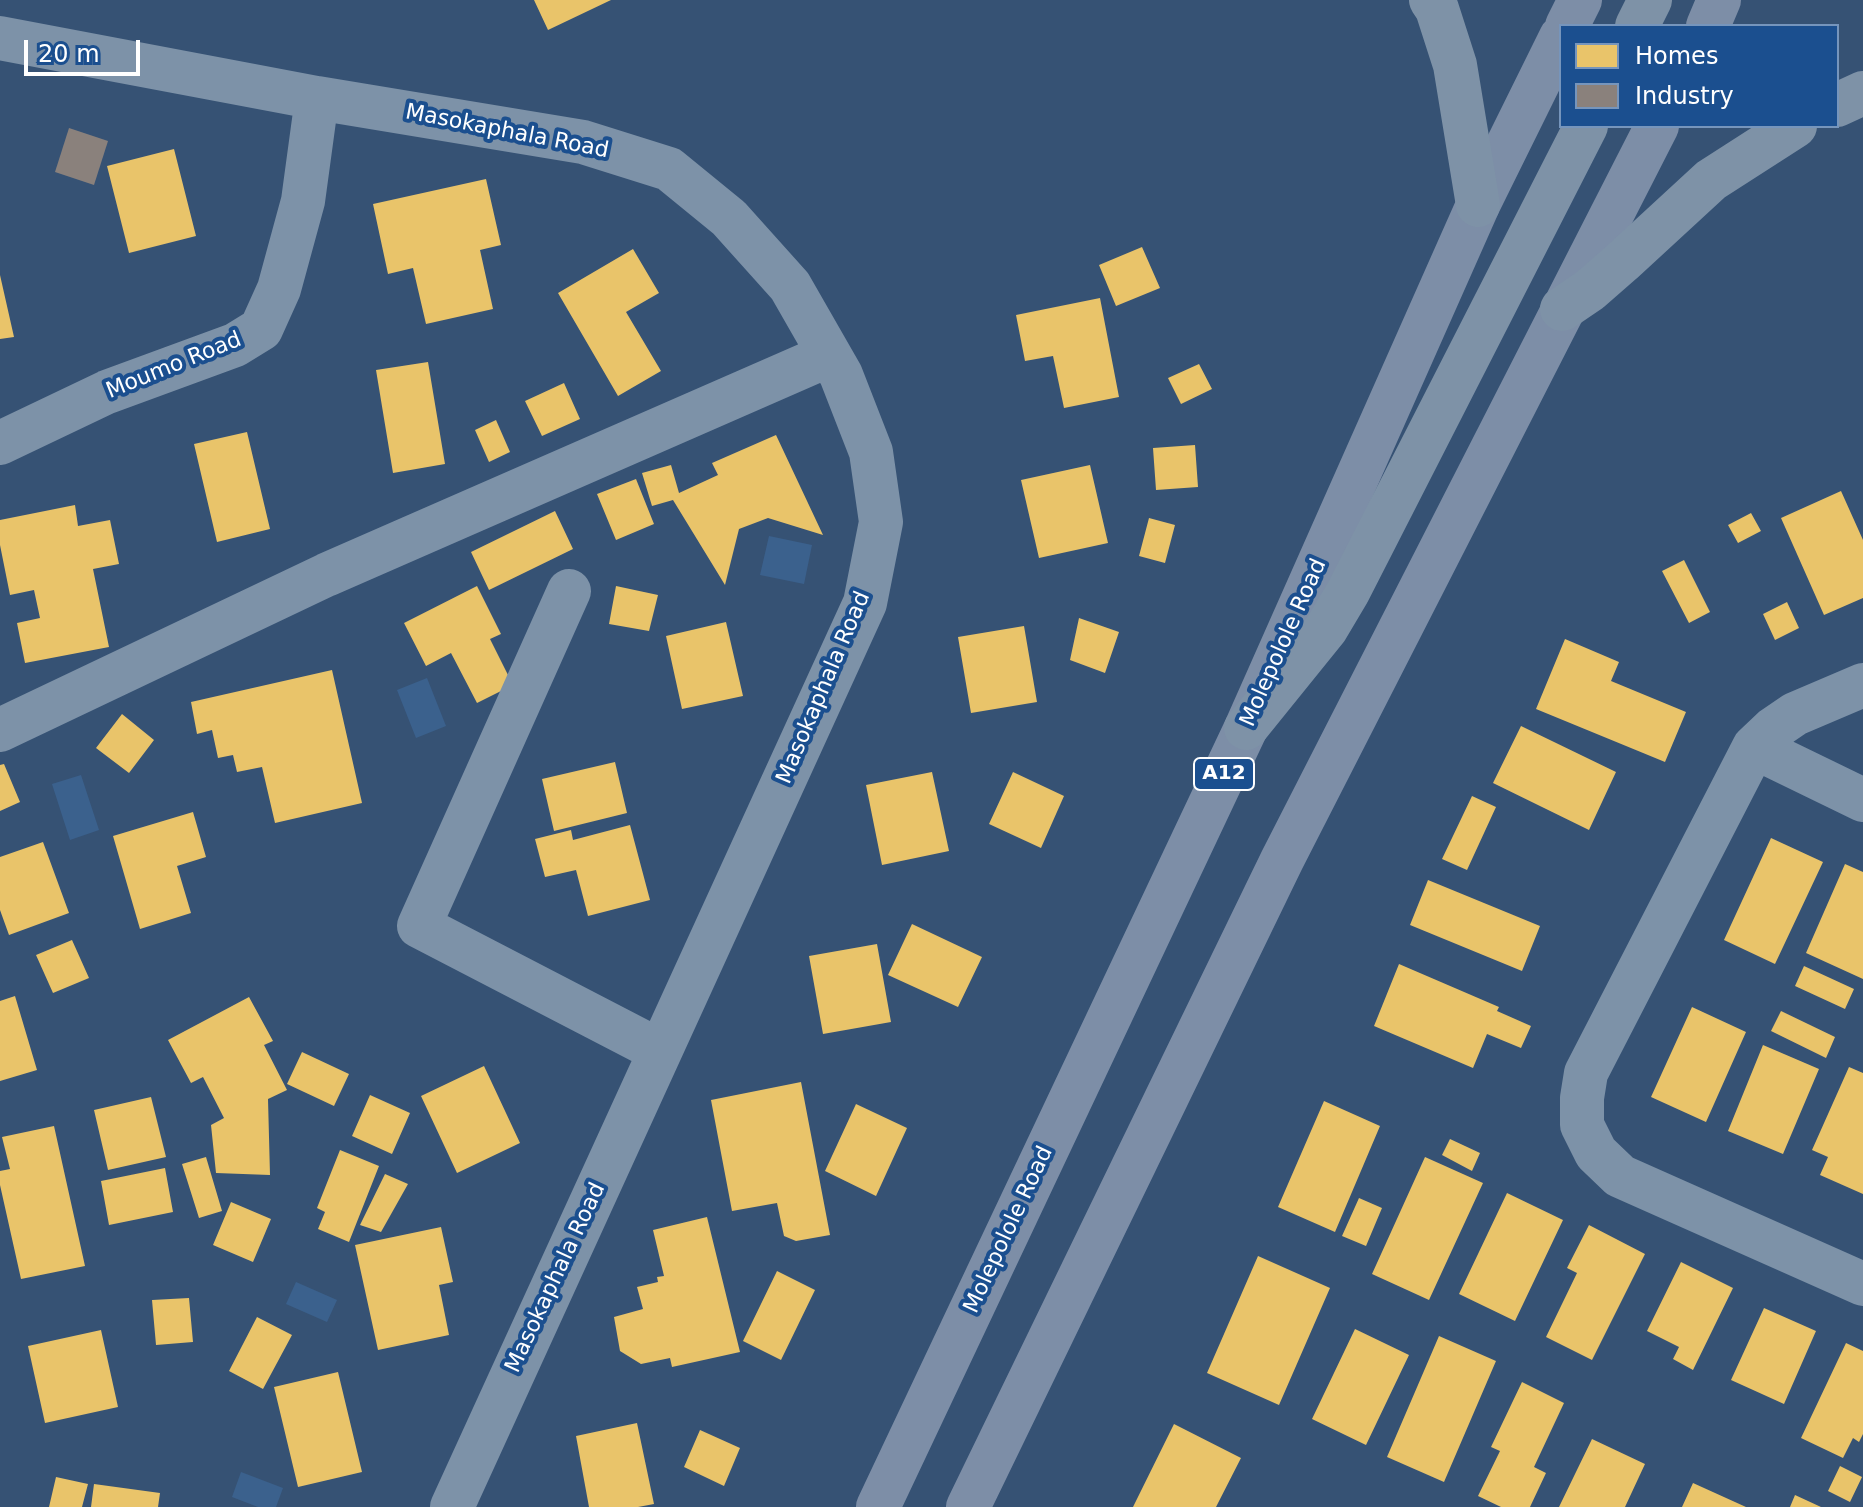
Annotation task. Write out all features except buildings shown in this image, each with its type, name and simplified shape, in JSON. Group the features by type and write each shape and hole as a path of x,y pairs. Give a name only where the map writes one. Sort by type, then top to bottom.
{"highway":[{"path":"1431,0 1437,9 1455,65 1478,205"},
{"path":"1638,24 1650,0"},
{"path":"1839,104 1863,93"},
{"path":"1246,728 1326,629 1348,592 1585,128"},
{"path":"1562,309 1590,290 1711,180 1792,128"}],"main road":[{"path":"1568,24 1580,0"},
{"path":"1709,24 1719,0"},
{"name":"Molepolole Road","path":"878,1507 1246,728 1478,205 1559,41"},
{"path":"968,1507 1282,860 1656,128"}],"street":[{"name":"Masokaphala Road","path":"0,38 317,98 583,142 669,169 729,218 790,286 841,375 871,452 881,522 865,603 452,1507"},
{"name":"Moumo Road","path":"0,443 107,392 235,345 261,329 279,289 303,201 317,98"},
{"path":"0,730 326,575 829,355"},
{"path":"569,591 419,926 660,1051"},
{"path":"1863,685 1795,714 1754,747 1586,1073 1582,1098 1582,1125 1596,1153 1620,1176 1863,1284"},
{"path":"1754,747 1863,800"}],"water":[{"path":"769,536 812,545 804,584 760,575"},
{"path":"427,678 446,726 416,738 397,690"},
{"path":"81,775 99,830 70,840 52,784"},
{"path":"296,1282 337,1300 327,1322 286,1304"},
{"path":"241,1472 283,1488 276,1507 258,1507 232,1497"}]}
